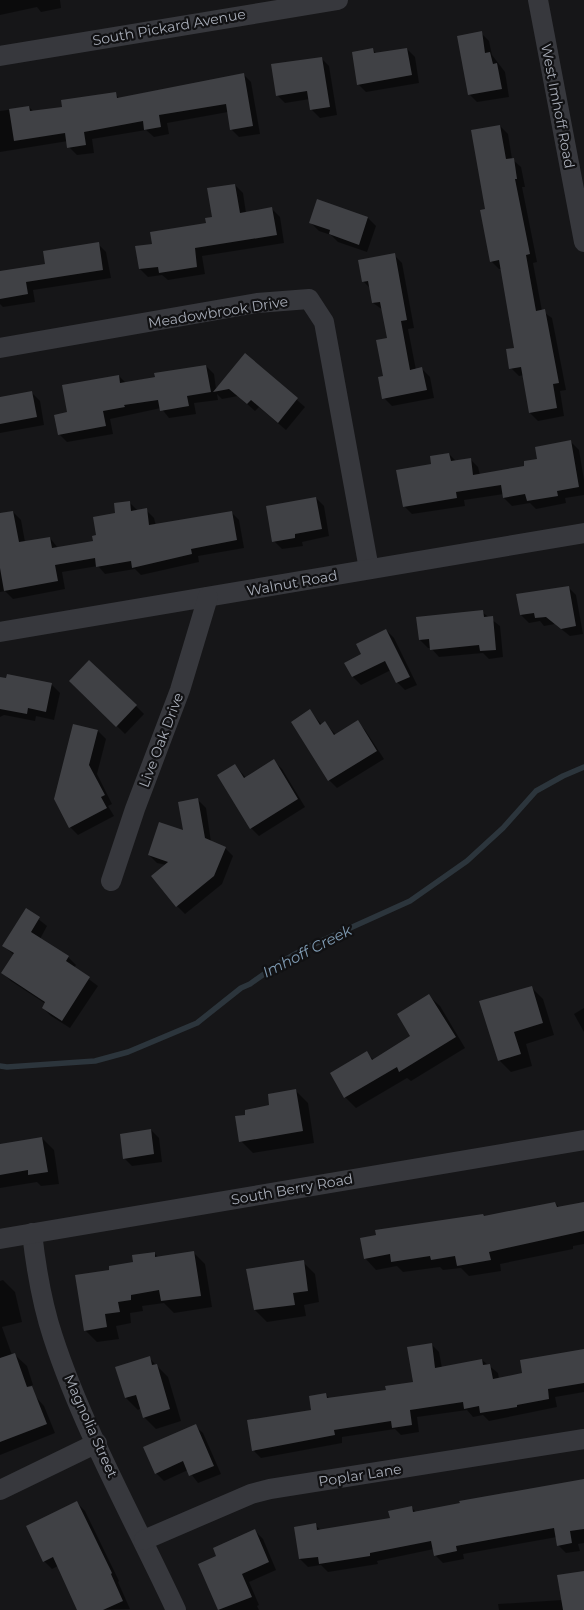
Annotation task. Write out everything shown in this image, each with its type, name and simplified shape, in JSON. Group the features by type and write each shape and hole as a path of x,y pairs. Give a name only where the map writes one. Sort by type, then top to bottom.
{"street":[{"name":"South Pickard Avenue","path":"0,56 299,3 338,0"},
{"name":"West Imhoff Road","path":"538,0 584,242"},
{"name":"Meadowbrook Drive","path":"0,348 257,303 309,299 324,322 369,569"},
{"name":"Walnut Road","path":"0,632 584,534"},
{"name":"Live Oak Drive","path":"111,881 135,809 180,690 208,597"},
{"name":"South Berry Road","path":"0,1239 584,1140"},
{"name":"Magnolia Street","path":"32,1233 36,1264 52,1337 97,1443 176,1610"},
{"name":"Poplar Lane","path":"144,1540 237,1499 270,1489 584,1439"},
{"path":"0,1490 97,1443"}],"building":[{"path":"482,31 485,53 490,52 493,64 497,63 502,89 468,95 457,36"},
{"path":"373,48 374,53 407,48 412,75 357,85 352,52"},
{"path":"322,57 330,107 310,110 307,91 276,96 271,64"},
{"path":"244,73 253,126 230,130 226,104 159,115 161,127 144,130 143,121 84,132 86,145 67,148 65,133 14,141 9,109 29,106 30,111 62,107 61,100 116,92 117,98"},
{"path":"500,125 506,159 514,158 517,179 515,179 530,254 526,255 536,311 545,309 559,383 553,384 557,408 529,413 521,367 509,369 506,349 514,348 499,260 490,262 480,210 485,209 471,130"},
{"path":"235,184 240,213 272,207 277,235 195,248 197,267 159,273 158,267 139,269 135,246 152,244 150,232 206,223 205,218 212,217 207,188"},
{"path":"317,199 368,217 359,245 329,234 330,230 309,223"},
{"path":"99,242 103,270 26,282 28,294 0,299 0,271 45,264 43,251"},
{"path":"395,253 407,320 401,321 410,370 422,367 427,390 382,399 378,377 383,376 376,340 387,338 380,302 372,303 368,281 362,282 358,260"},
{"path":"245,353 298,398 278,423 251,400 247,404 229,389 213,392"},
{"path":"206,365 211,392 187,396 189,406 160,411 158,400 124,405 125,407 103,411 106,426 58,435 54,415 67,412 62,385 119,375 120,383 155,377 154,373"},
{"path":"32,391 37,417 0,424 0,397"},
{"path":"571,440 579,487 557,491 558,496 527,501 525,494 503,498 501,485 456,492 457,498 403,507 396,470 431,464 430,456 449,453 451,461 471,458 473,475 524,466 524,461 537,459 535,447"},
{"path":"316,497 322,529 295,534 295,538 272,542 266,506"},
{"path":"130,501 131,511 147,508 149,525 232,511 237,540 191,549 192,554 132,568 131,561 96,567 95,558 55,565 58,581 4,591 0,568 0,513 13,511 19,542 50,537 52,548 93,541 92,536 96,535 93,517 115,513 114,503"},
{"path":"569,586 576,626 561,629 546,617 535,618 534,613 520,615 516,594"},
{"path":"483,610 484,617 493,616 496,650 480,651 479,645 430,650 429,639 419,640 416,617"},
{"path":"386,629 410,677 396,683 385,661 352,677 344,663 361,654 356,644"},
{"path":"89,660 137,705 116,727 69,681"},
{"path":"7,674 52,683 46,712 28,708 27,714 0,709 0,677 6,678"},
{"path":"310,709 320,725 325,721 334,735 358,720 377,751 328,781 291,722"},
{"path":"73,724 98,730 89,765 105,795 101,797 107,808 69,828 54,799"},
{"path":"274,759 298,799 250,829 217,775 235,764 244,778"},
{"path":"198,798 205,838 226,847 214,876 176,907 151,876 168,862 148,855 159,822 183,830 178,802"},
{"path":"26,908 40,917 31,932 69,956 66,961 90,977 62,1021 42,1008 45,1002 1,973 14,953 2,946"},
{"path":"532,986 543,1023 514,1032 521,1054 498,1061 479,1001"},
{"path":"429,994 456,1037 399,1072 397,1067 344,1098 330,1073 367,1051 372,1060 410,1036 397,1014"},
{"path":"296,1089 303,1131 239,1142 235,1116 245,1115 245,1110 269,1105 268,1094"},
{"path":"151,1129 154,1154 123,1159 120,1134"},
{"path":"42,1137 48,1172 28,1175 28,1170 0,1175 0,1144"},
{"path":"555,1202 557,1207 584,1202 584,1231 489,1252 491,1260 457,1266 455,1256 431,1260 430,1256 391,1262 390,1254 364,1259 360,1238 376,1235 375,1230 483,1214 484,1216"},
{"path":"194,1251 201,1296 161,1301 159,1290 131,1295 131,1300 118,1302 120,1312 105,1314 107,1327 84,1331 75,1275 109,1270 109,1266 133,1262 132,1255 155,1252 155,1257"},
{"path":"304,1260 308,1291 293,1293 295,1305 254,1310 246,1269"},
{"path":"432,1343 435,1368 482,1359 483,1365 490,1364 493,1379 522,1373 520,1360 584,1349 584,1383 548,1389 549,1399 517,1405 517,1407 480,1413 479,1406 464,1409 463,1402 410,1410 412,1425 392,1428 391,1421 334,1430 335,1435 252,1451 247,1420 311,1410 309,1396 326,1393 327,1398 386,1390 385,1386 413,1382 407,1347"},
{"path":"15,1353 27,1387 32,1386 47,1424 0,1442 0,1358"},
{"path":"150,1356 152,1365 157,1364 170,1409 143,1418 136,1395 125,1398 115,1367"},
{"path":"196,1424 214,1466 189,1476 183,1461 155,1474 143,1447"},
{"path":"584,1479 584,1529 570,1531 572,1543 557,1546 554,1528 456,1546 457,1551 434,1556 431,1541 370,1553 370,1556 319,1564 318,1557 299,1559 294,1527 316,1523 317,1530 390,1518 388,1511 412,1506 413,1512 460,1503 459,1501"},
{"path":"77,1501 112,1573 123,1601 103,1610 77,1610 53,1557 43,1562 26,1526"},
{"path":"255,1529 269,1562 242,1574 252,1597 218,1610 198,1564 216,1556 213,1548"},
{"path":"584,1571 584,1610 563,1610 557,1575"}],"waterway":[{"name":"Imhoff Creek","path":"0,1066 95,1061 128,1052 197,1023 241,988 250,984 281,962 308,947 410,901 467,861 503,828 536,791 584,767"}]}
